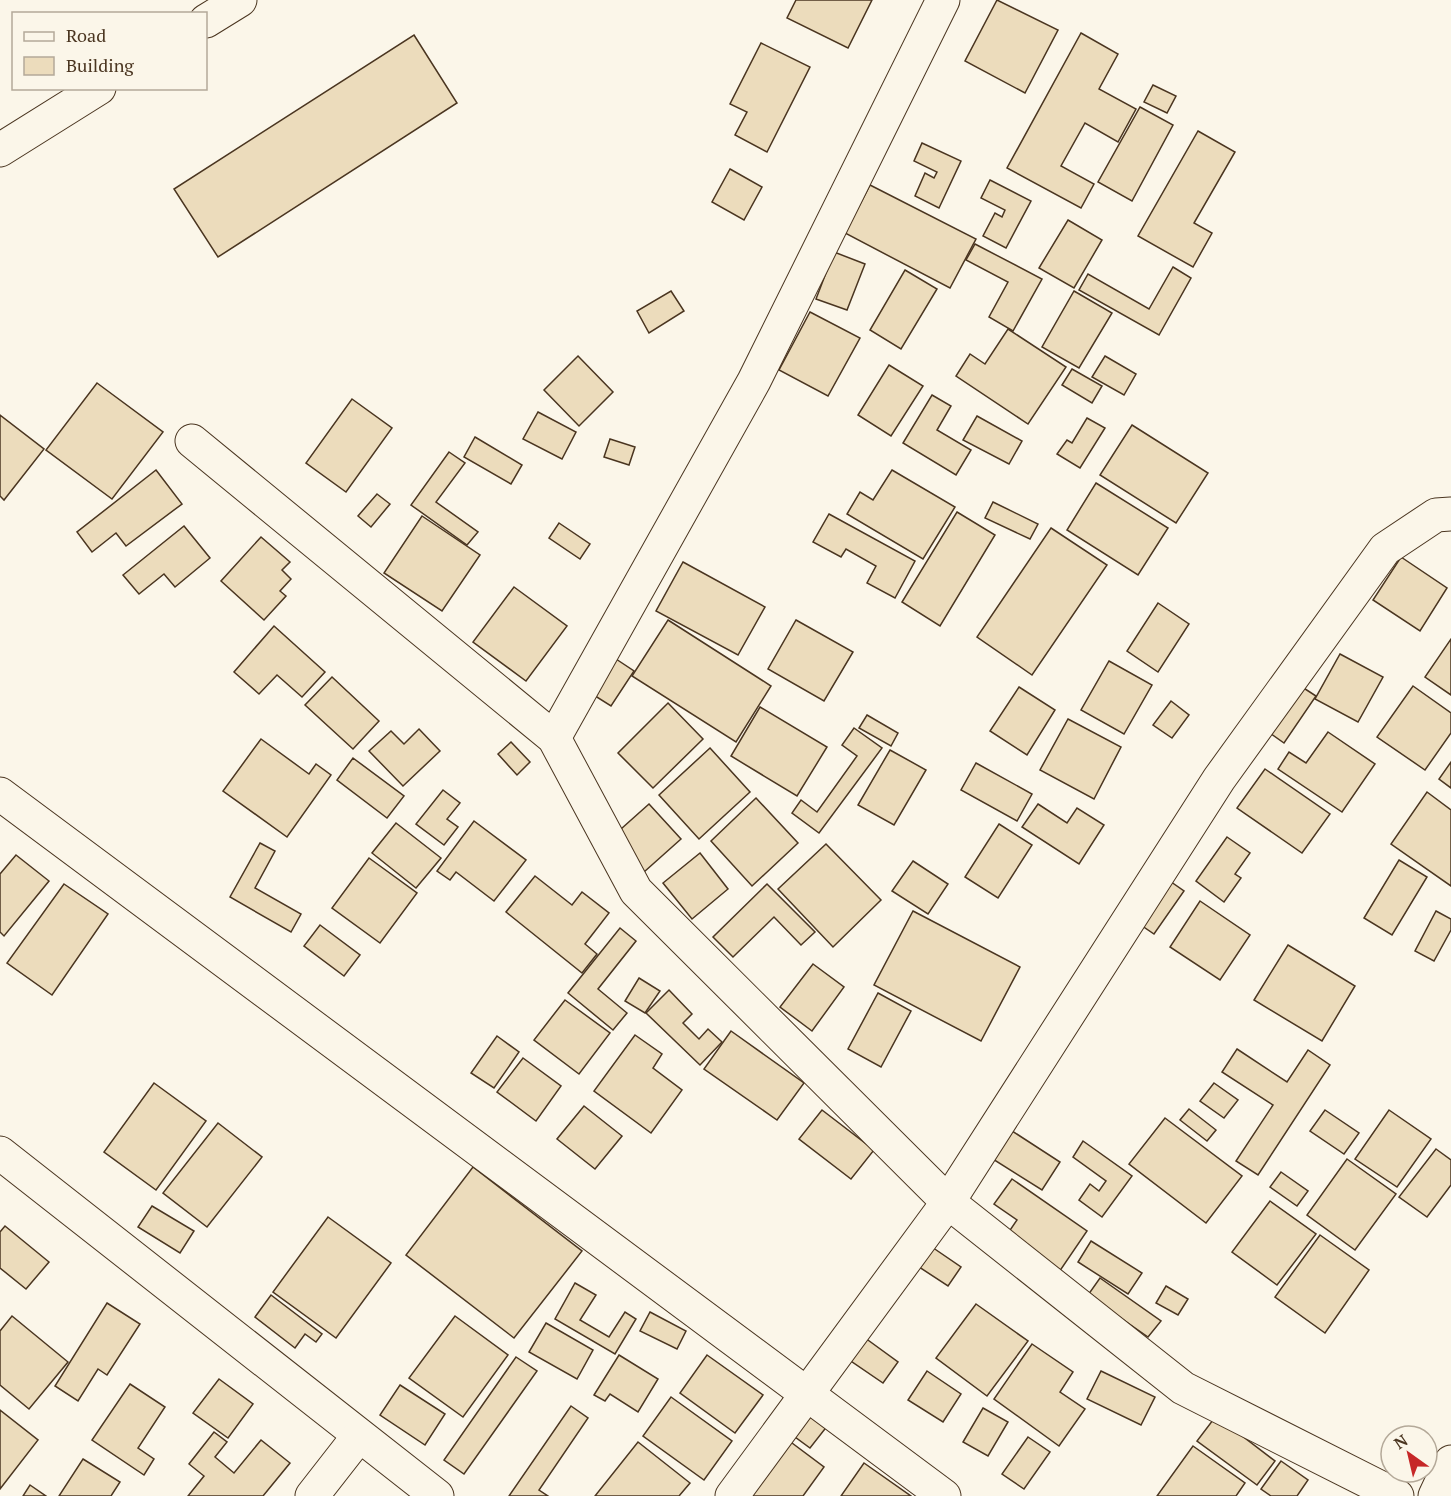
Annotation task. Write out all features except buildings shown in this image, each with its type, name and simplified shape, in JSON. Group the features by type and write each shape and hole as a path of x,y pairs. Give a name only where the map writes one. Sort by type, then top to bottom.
{"street":[{"path":"207,20 240,0"},
{"path":"554,738 754,381 943,0"},
{"path":"0,150 96,90"},
{"path":"192,441 554,738 636,891 948,1202 1183,1388 1397,1496"},
{"path":"732,1496 948,1202 1219,779 1378,558 1385,549 1436,515 1451,514"},
{"path":"0,794 944,1496"},
{"path":"0,1153 358,1437 437,1496"},
{"path":"312,1496 358,1437"},
{"path":"1435,1496 1451,1462"}]}
